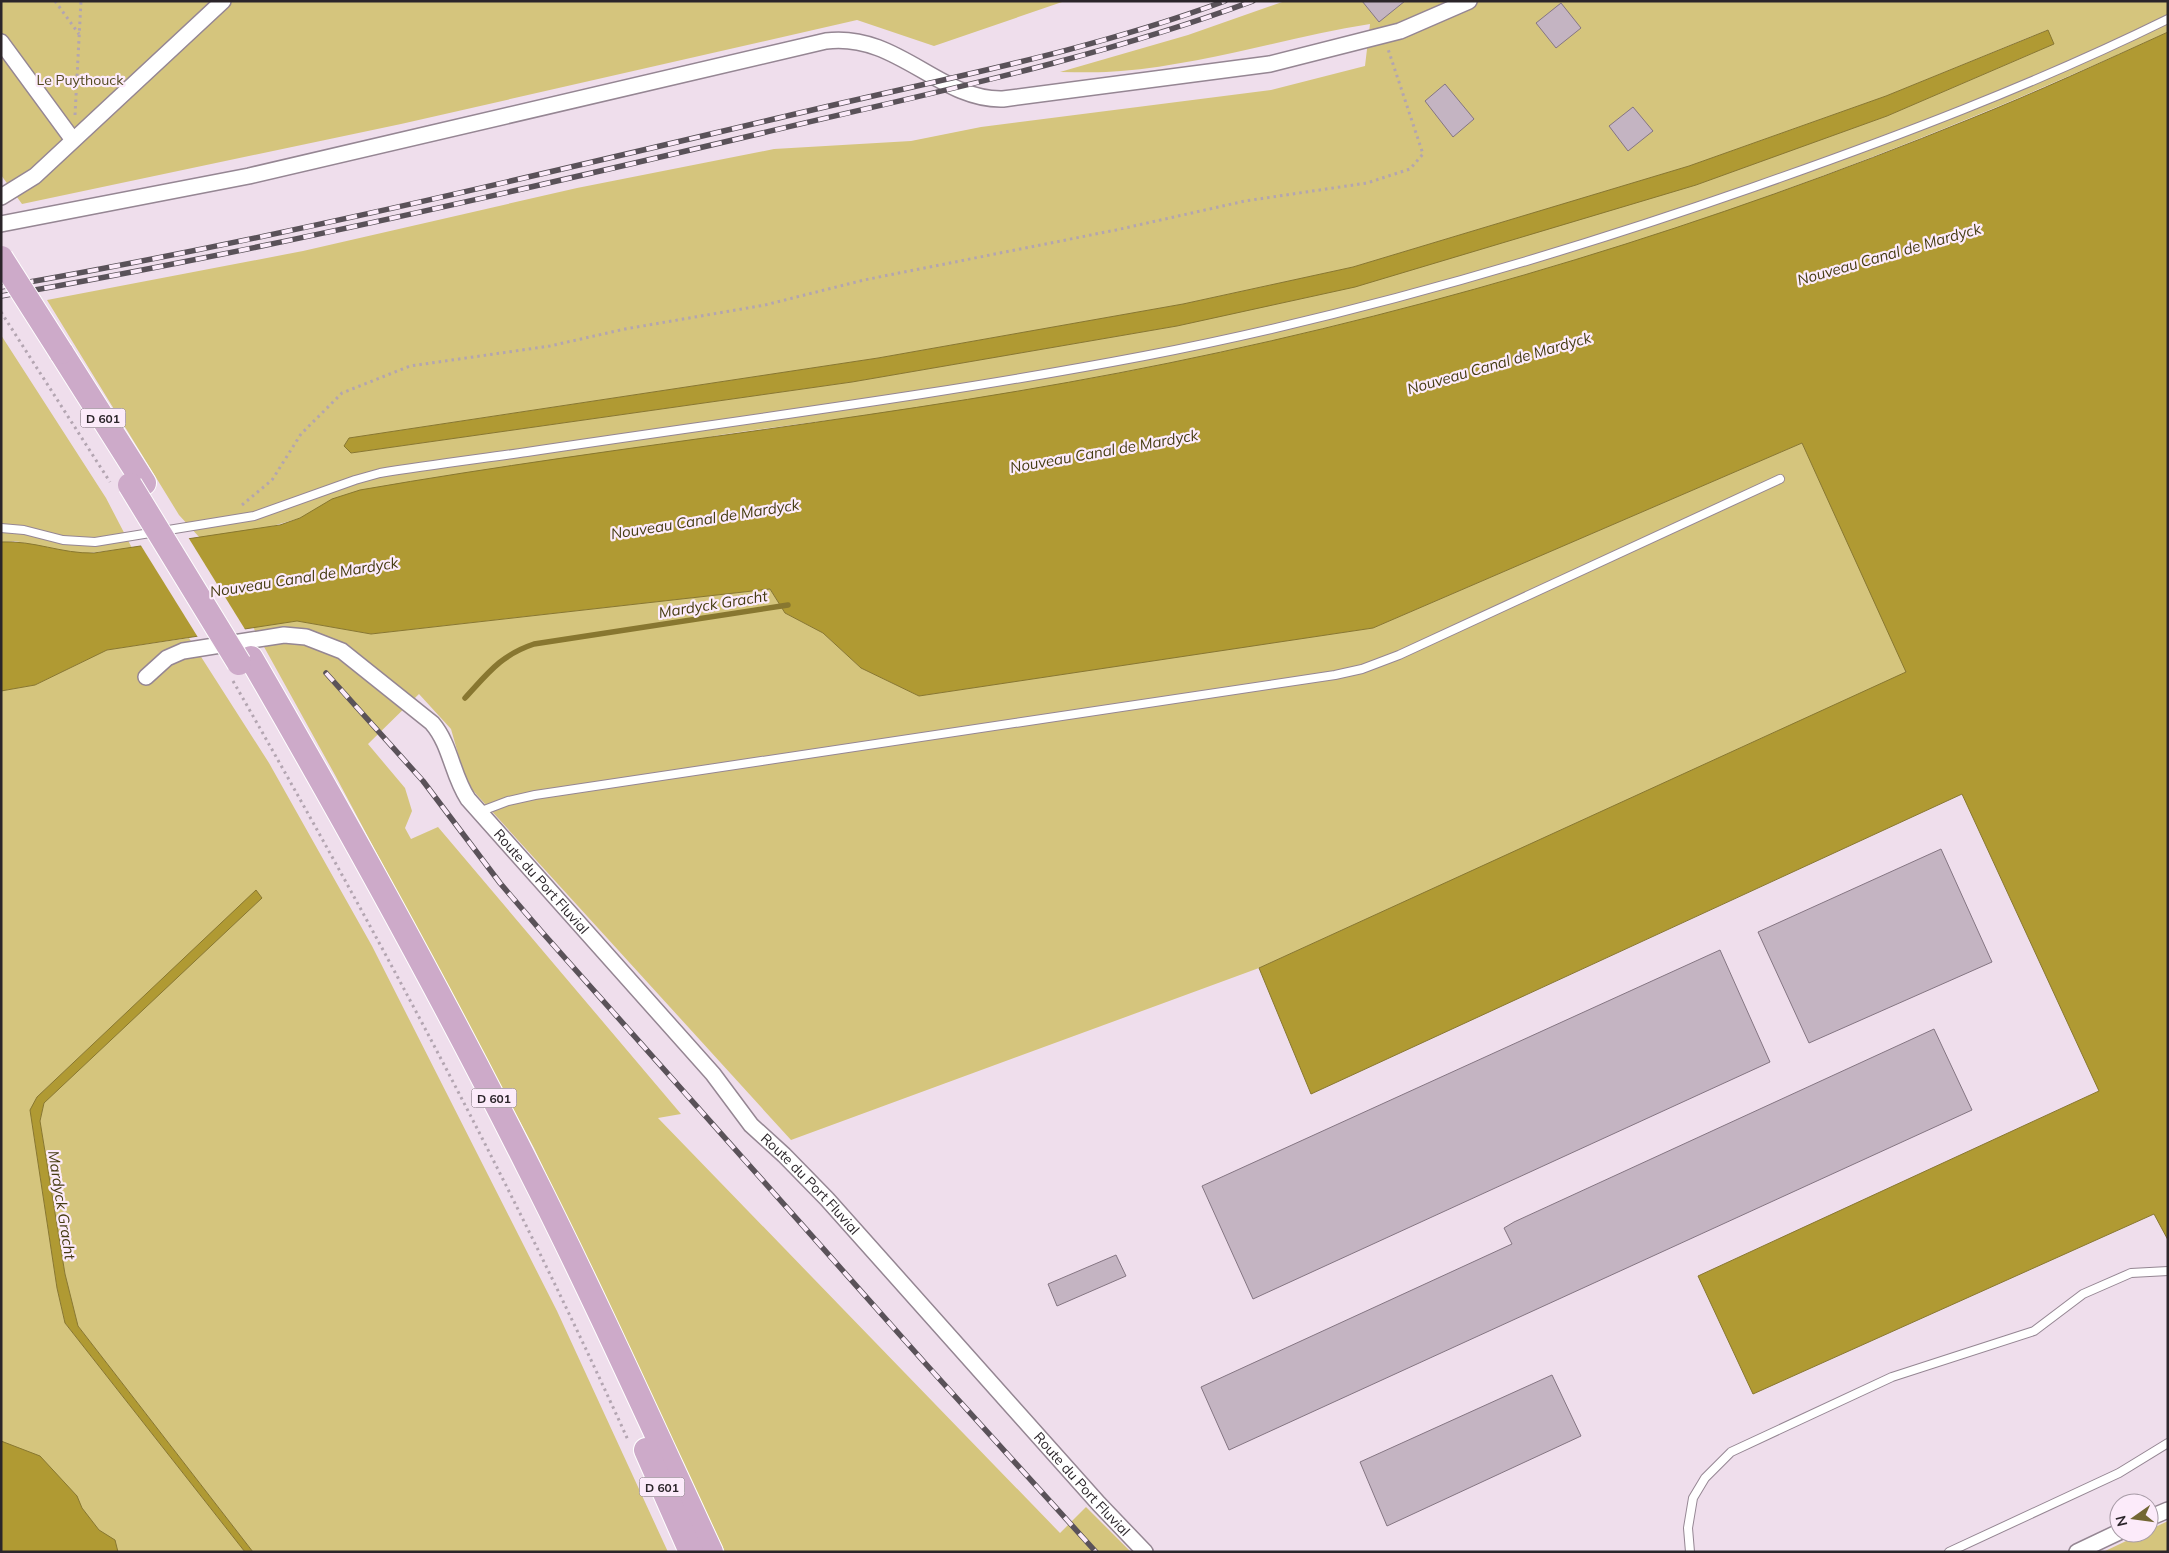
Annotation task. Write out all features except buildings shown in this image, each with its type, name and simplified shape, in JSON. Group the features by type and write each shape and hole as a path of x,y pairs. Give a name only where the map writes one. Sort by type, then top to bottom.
{"main road":[{"name":"D 601","path":"1,258 46,355"},
{"name":"D 601","path":"1,282 240,666 382,888 482,1074 585,1282 711,1552"},
{"name":"D 601","path":"240,666 388,926 502,1144 575,1293 691,1552"}],"street":[{"path":"1,197 25,183 224,1"},
{"path":"1,224 264,173 826,41 848,40 878,47 968,94 988,100 1270,64 1384,36 1469,1"},
{"path":"1,42 73,140"},
{"name":"Route du Port Fluvial","path":"146,677 172,656 190,649 284,635 306,637 331,644 362,665 438,730 446,744 463,792 479,812 713,1074 751,1125 805,1175 1099,1504 1145,1552"},
{"path":"2077,1552 2109,1537"}],"lane":[{"path":"1,528 86,543 222,521 277,509 355,480 380,474 946,390 1107,363 1250,333 1429,290 1630,230 1872,145 1999,94 2168,19"},
{"path":"479,812 508,801 535,795 1362,670 1399,655 1780,479"},
{"path":"1690,1552 1688,1528 1694,1498 1704,1478 1730,1452 1892,1377 2034,1331 2083,1294 2123,1277 2131,1274 2168,1271"},
{"path":"1949,1552 2119,1473 2168,1443"}],"path":[{"path":"55,1 80,35"},
{"path":"73,140 81,1"},
{"path":"222,521 272,480 301,434 342,393 410,366 550,346 625,329 765,305 864,280 1116,230 1245,201 1367,183 1410,169 1423,154 1384,36"},
{"path":"1,312 46,355 128,484"},
{"path":"240,666 324,841 439,1052 534,1239 630,1445"}],"green space":[{"name":"Le Puythouck","path":"1,1 1065,1 934,46 857,20 401,124 22,204 1,175"},
{"path":"1285,1 2168,1 2168,32 1969,118 1869,158 1665,232 1458,295 1353,322 1200,357 1045,387 942,404 702,438 300,518 259,530 200,538 179,515 47,300 303,251 577,188 774,149 911,141 981,127 1271,90 1365,66 1370,24 1152,68 1106,72 1060,72 1188,35","holes":["2047,30 2054,44 1887,116 1696,185 1177,326 852,382 351,453 344,446 350,438 878,358 1183,304 1353,267 1689,166 1886,96"]},
{"path":"1,335 106,498 132,548 79,554 15,541 1,542"},
{"path":"1802,443 1907,672 1259,968 791,1140 476,794 466,782 451,729 419,694 368,744 405,788 412,811 405,828 411,839 438,827 681,1114 658,1118 1060,1533 1086,1507 1131,1552 725,1552 534,1148 335,775 253,627 297,621 371,634 770,589 785,613 823,633 861,668 919,696 1373,628"},
{"path":"189,638 269,763 372,946 557,1311 668,1552 253,1552 78,1326 65,1274 40,1121 44,1103 262,898 256,891 37,1097 31,1116 57,1288 65,1323 245,1552 1,1552 1,691 35,685 107,650"},
{"path":"2168,1521 2168,1552 2103,1552 2122,1543 2159,1543 2159,1525"}],"water":[{"path":"2048,30 2054,44 1887,116 1696,185 1355,287 1177,326 852,382 351,453 344,446 349,438 878,358 1183,304 1353,267 1689,166 1886,96"},
{"name":"Nouveau Canal de Mardyck","path":"2168,32 2168,1240 2154,1214 1753,1394 1698,1276 2099,1091 1962,794 1311,1094 1259,968 1906,672 1802,443 1373,628 919,696 861,668 823,633 785,613 770,589 371,634 297,621 107,650 35,685 1,691 1,542 25,543 82,553 94,553 280,525 300,518 332,499 360,490 461,473 967,399 1169,363 1271,341 1475,289 1575,260 1774,194 1872,158 1995,109"},
{"path":"256,890 262,898 44,1103 40,1121 65,1274 78,1326 253,1552 245,1552 65,1323 57,1288 30,1110 37,1097"},
{"path":"1,1441 40,1456 77,1496 82,1508 99,1530 115,1540 118,1552 1,1552"}],"pier":[{"path":"188,537 246,631 199,639 140,544"}],"waterway":[{"name":"Mardyck Gracht","path":"465,698 504,659 534,644 788,605"}],"railway":[{"path":"1,287 299,229 594,162 1064,51 1119,36 1225,1"},
{"path":"1,296 190,261 379,221 943,91 1130,42 1253,1"},
{"path":"326,673 423,781 500,883 541,931 924,1362 1096,1552"}]}
